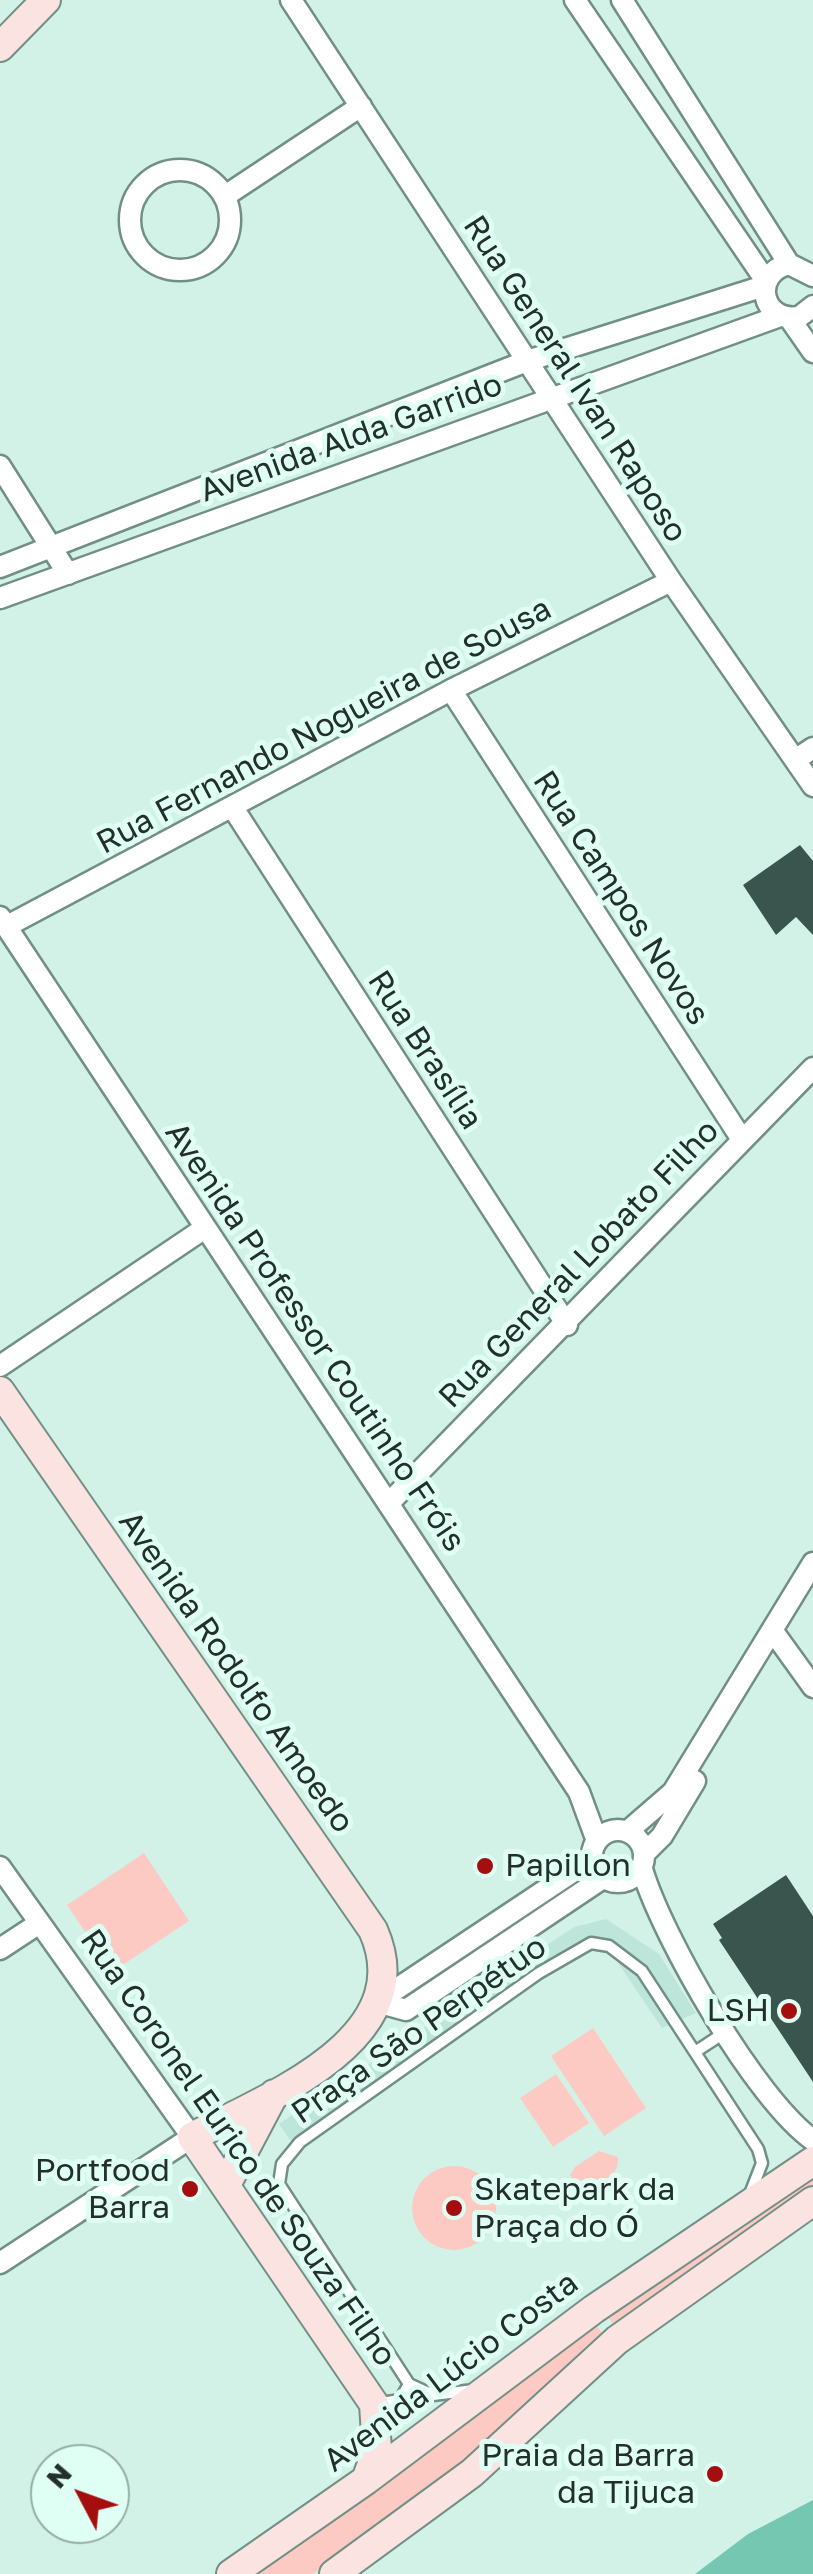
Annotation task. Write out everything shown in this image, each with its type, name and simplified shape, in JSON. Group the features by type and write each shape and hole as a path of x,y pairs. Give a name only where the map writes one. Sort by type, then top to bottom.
{"street":[{"path":"0,47 46,0"},
{"name":"Rua General Ivan Raposo","path":"291,0 671,581 804,754 813,786"},
{"path":"575,0 765,284 767,304 785,318 813,352"},
{"path":"622,0 804,267"},
{"path":"224,196 361,106"},
{"path":"178,170 213,182 224,196 230,232 222,249 208,262 192,270 173,270 156,265 142,253 130,218 145,184 178,170"},
{"name":"Avenida Alda Garrido","path":"0,567 527,361 765,284 780,266 804,267"},
{"name":"Avenida Alda Garrido","path":"0,598 550,396 813,306"},
{"path":"0,466 68,574"},
{"name":"Rua Fernando Nogueira de Sousa","path":"3,921 233,808 451,690 671,581"},
{"name":"Rua Campos Novos","path":"451,690 742,1138"},
{"name":"Rua Brasília","path":"233,808 566,1326"},
{"name":"Avenida Professor Coutinho Fróis","path":"3,921 579,1792 624,1831"},
{"name":"Rua General Lobato Filho","path":"390,1502 566,1326 813,1068"},
{"path":"0,1366 205,1228"},
{"name":"Avenida Rodolfo Amoedo","path":"0,1391 373,1930 386,1971 377,2002"},
{"path":"603,1878 620,1883 662,1836 777,1636 813,1563"},
{"path":"624,1831 673,1792 777,1636 813,1590"},
{"path":"777,1636 813,1687"},
{"name":"Avenida Professor Coutinho Fróis","path":"579,1792 594,1850"},
{"path":"0,2263 192,2136 274,2094 353,2042 377,2002 594,1850 608,1832 624,1831 639,1840 664,1933 782,2114 813,2140"},
{"path":"594,1850 603,1878"},
{"name":"Rua Coronel Eurico de Souza Filho","path":"0,1867 192,2136 374,2404 378,2450 366,2480"},
{"path":"377,2002 406,2010 603,1878"},
{"path":"0,1949 38,1924"},
{"path":"226,2185 274,2094"},
{"name":"Avenida Lúcio Costa","path":"231,2574 366,2480 484,2388 813,2161"},
{"path":"334,2574 472,2474 617,2340 813,2201"}],"lane":[{"name":"Praça São Perpétuo","path":"409,2384 279,2184 282,2164 300,2142 539,1973 591,1943 609,1946 642,1970 758,2149 762,2163 758,2178 741,2209"},
{"path":"695,2052 727,2031"},
{"path":"374,2404 392,2404 409,2384 432,2395 484,2388"}],"shaded area":[{"path":"144,1853 189,1921 112,1972 67,1905"},
{"path":"606,1919 659,1954 696,2013 662,2028 616,1960 604,1951 589,1950 565,1959 297,2150 279,2124 574,1927"},
{"path":"593,2028 646,2108 604,2136 551,2056"},
{"path":"556,2074 589,2123 553,2147 520,2098"},
{"path":"599,2151 618,2157 615,2170 600,2185 579,2191 570,2175"},
{"name":"Skatepark da Praça do Ó","path":"454,2166 477,2173 489,2185 496,2208 489,2231 477,2243 454,2250 431,2243 419,2231 412,2208 419,2185 431,2173"},
{"path":"813,2175 813,2187 615,2327 607,2315"},
{"path":"595,2324 604,2335 488,2445 415,2504 313,2574 252,2574 420,2459"},
{"path":"813,2500 813,2574 695,2574 748,2534"}],"building":[{"path":"800,845 813,861 813,935 796,917 776,935 743,885"},
{"name":"LSH","path":"786,1875 813,1916 813,2082 719,1940 722,1938 713,1924"}],"place":[{"name":"Papillon","path":"485,1866"},
{"name":"LSH","path":"789,2011"},
{"name":"Portfood Barra","path":"190,2189"},
{"name":"Skatepark da Praça do Ó","path":"454,2208"},
{"name":"Praia da Barra da Tijuca","path":"715,2474"}]}
